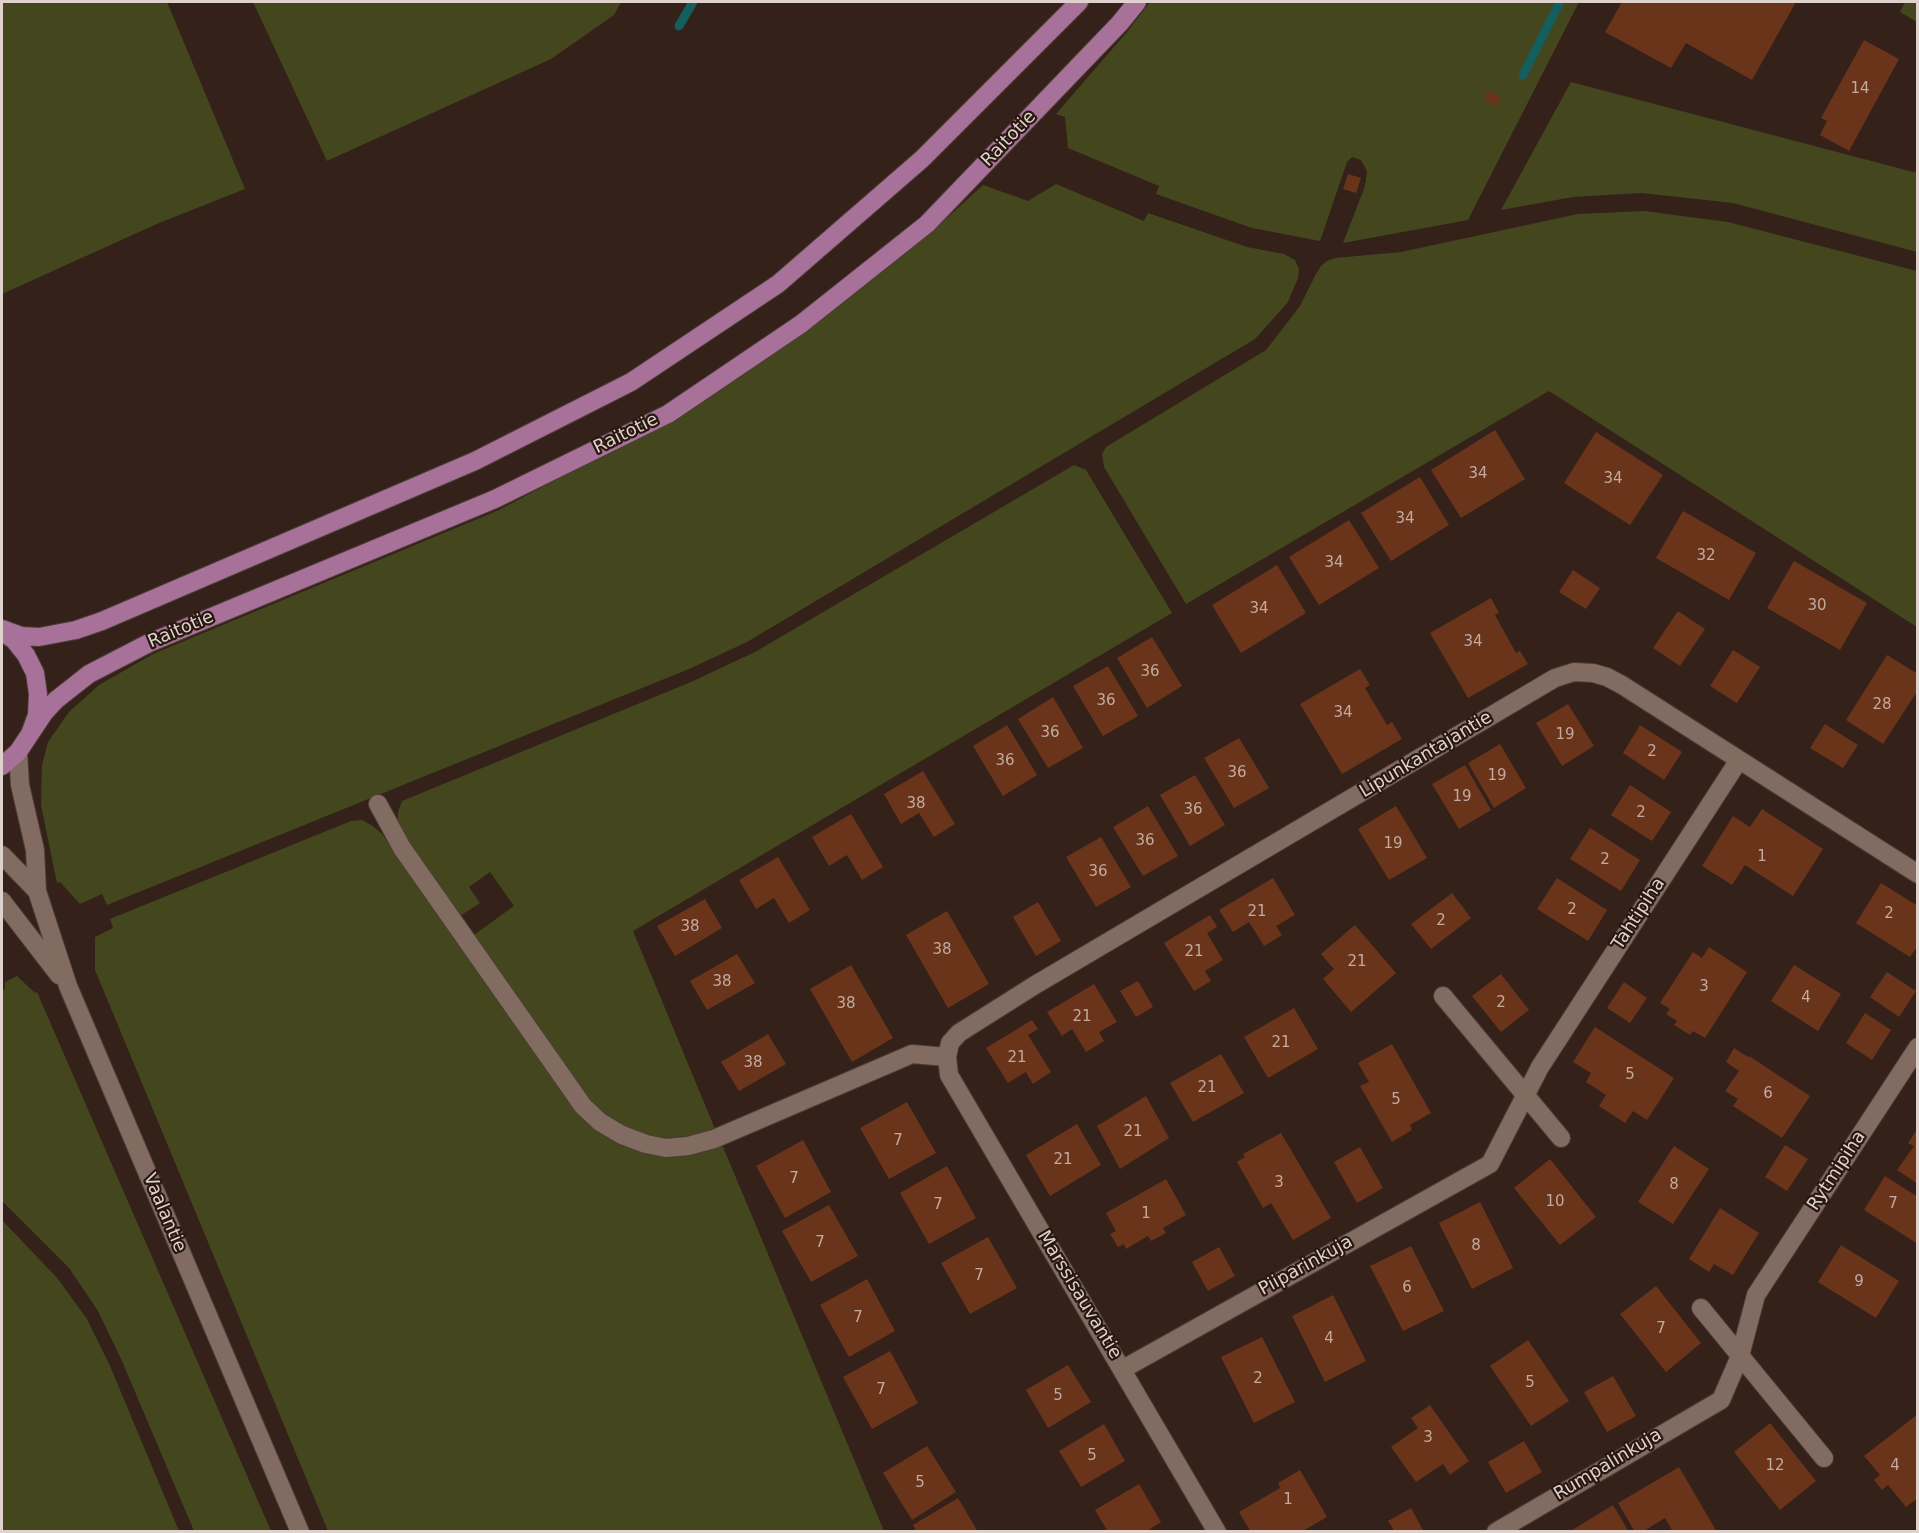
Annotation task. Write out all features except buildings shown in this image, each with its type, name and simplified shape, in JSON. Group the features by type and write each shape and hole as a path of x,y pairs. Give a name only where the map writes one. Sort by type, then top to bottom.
{"main road":[{"path":"2,630 21,636 39,637 76,630 93,624 476,461 631,382 778,284 922,159 1079,2"},
{"name":"Raitotie","path":"2,766 18,752 44,713 56,700 89,674 149,643 495,499 668,414 801,324 927,224 1120,23 1137,2"},
{"path":"2,630 26,655 34,673 38,694 37,715 30,735"}],"street":[{"name":"Lipunkantajantie","path":"947,1057 950,1043 958,1033 1035,985 1555,678 1574,672 1593,673 1607,677 1917,874"},
{"name":"Vaalantie","path":"18,752 20,784 35,850 37,891 68,986 300,1532"},
{"name":"Tahtipiha","path":"1490,1164 1540,1067 1739,760"},
{"path":"378,804 402,848 584,1106 600,1122 622,1135 646,1144 666,1148 688,1146 714,1139 912,1054 947,1057"},
{"name":"Vaalantie","path":"2,855 37,891"},
{"path":"2,902 68,986"},
{"path":"1443,996 1561,1138"},
{"name":"Rytmipiha","path":"1721,1400 1740,1356 1756,1295 1917,1047"},
{"name":"Marssisauvantie","path":"947,1057 949,1075 1217,1532"},
{"name":"Piiparinkuja","path":"1123,1369 1490,1164"},
{"path":"1701,1308 1824,1458"},
{"name":"Rumpalinkuja","path":"1496,1532 1721,1400"}],"green space":[{"path":"2,2 167,2 245,189 159,223 2,294"},
{"path":"253,2 621,2 614,15 551,59 327,161"},
{"path":"1150,2 1579,2 1468,220 1343,243 1365,186 1367,171 1361,160 1352,157 1347,162 1320,241 1252,228 1156,194 1159,186 1068,148 1065,117 1056,114"},
{"path":"1905,2 1917,2 1917,22 1900,12"},
{"path":"1571,82 1917,173 1917,252 1733,203 1642,193 1573,197 1501,210"},
{"path":"1056,184 1144,221 1148,213 1247,247 1284,254 1295,260 1299,269 1298,278 1288,302 1255,339 747,642 689,669 107,905 102,894 80,904 60,882 57,883 41,805 42,765 48,742 69,712 99,685 153,654 499,510 670,419 802,329 936,228 983,185 1028,201"},
{"path":"1644,211 1728,222 1917,271 1917,627 1549,391 1186,604 1104,467 1102,454 1106,447 1266,350 1300,306 1316,274 1327,261 1335,258 1401,252 1578,214"},
{"path":"1074,465 1086,470 1172,613 633,931 715,1129 667,1138 648,1136 627,1129 606,1118 590,1100 474,935 514,906 490,872 469,887 480,903 460,916 401,832 398,812 402,801 691,682 755,652"},
{"path":"362,820 382,834 577,1111 621,1143 721,1142 884,1531 328,1531 95,970 95,937 113,928 110,919 351,821"},
{"path":"17,976 35,993 37,992 271,1531 194,1531 122,1361 98,1311 69,1268 2,1201 2,992 5,982"},
{"path":"2,1220 58,1279 87,1319 110,1366 179,1531 2,1531"}],"waterway":[{"path":"679,26 693,2"},
{"path":"1523,75 1560,2"}]}
